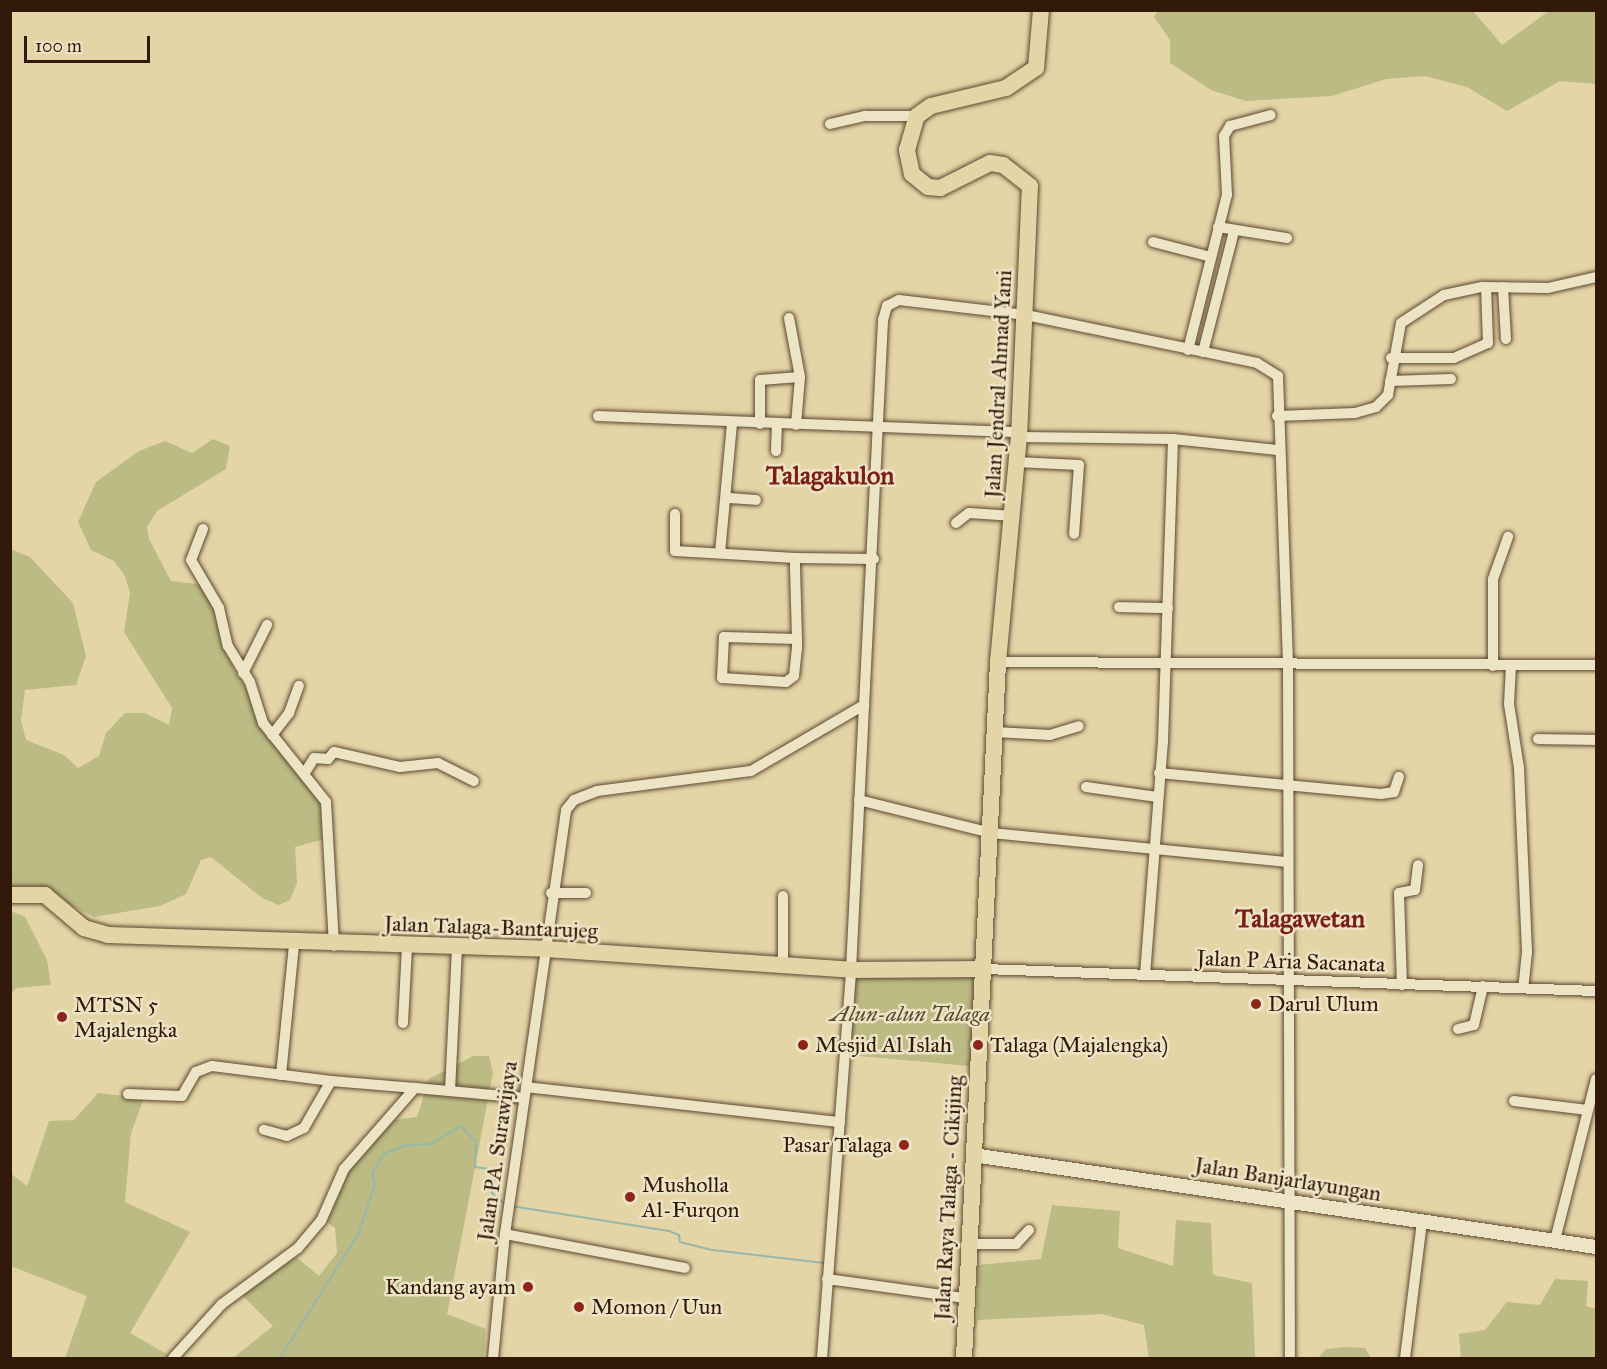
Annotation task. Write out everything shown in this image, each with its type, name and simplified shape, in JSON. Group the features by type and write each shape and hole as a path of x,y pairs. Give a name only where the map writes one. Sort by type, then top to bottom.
{"main road":[{"path":"917,116 954,97 1019,81 1036,68 1041,10"},
{"name":"Jalan Jendral Ahmad Yani","path":"917,116 907,150 909,165 920,182 940,188 990,163 1003,165 1030,186 1026,315 1014,516 998,662 984,969"},
{"name":"Jalan Talaga-Bantarujeg","path":"10,895 45,895 84,928 108,935 294,945 546,949 851,970 984,969"},
{"name":"Jalan Raya Talaga - Cikijing","path":"964,1359 966,1244 984,969"}],"street":[{"path":"1188,350 1227,195 1224,136 1230,126 1270,115"},
{"path":"830,124 866,116 917,116"},
{"path":"1218,227 1287,238"},
{"path":"1203,352 1234,231"},
{"path":"1153,242 1211,257"},
{"path":"1277,416 1364,412 1388,397 1391,358 1406,316 1454,292 1486,287 1548,288 1596,277"},
{"path":"1391,358 1454,358 1488,344 1486,287"},
{"path":"1503,287 1506,339"},
{"path":"822,1359 826,1279 851,970 858,800 874,559 883,320 891,303 1026,315 1203,352 1275,370 1288,662 1289,782 1286,862 1290,1359"},
{"path":"789,318 801,377 796,425"},
{"path":"760,424 760,380 801,377"},
{"path":"1390,381 1451,379"},
{"path":"598,416 777,425 1173,439 1277,450"},
{"path":"720,553 729,498 732,423"},
{"path":"776,451 777,425"},
{"path":"1145,975 1168,608 1173,439"},
{"path":"1016,462 1079,465 1074,534"},
{"path":"729,498 756,500"},
{"path":"956,523 969,513 1014,516"},
{"path":"675,514 673,549 795,558 874,559"},
{"path":"203,529 191,560 219,608 228,646 272,735 306,771 326,802 331,820 334,946"},
{"path":"1493,666 1493,579 1508,537"},
{"path":"795,558 797,639 791,681 722,678 724,637 797,639"},
{"path":"1119,607 1168,608"},
{"path":"243,673 267,625"},
{"path":"998,662 1165,661 1493,666 1596,665"},
{"path":"1511,666 1509,705 1519,768 1527,952 1523,988"},
{"path":"272,735 289,713 298,686"},
{"name":"Jalan PA. Surawijaya","path":"494,1359 505,1234 546,949 560,825 574,800 618,788 751,771 864,705"},
{"path":"995,732 1050,735 1079,726"},
{"path":"1538,739 1596,740"},
{"path":"306,771 314,758 328,759 333,753 400,767 438,763 474,781"},
{"path":"1159,773 1289,782 1388,794 1399,777"},
{"path":"1086,787 1157,797"},
{"path":"858,800 990,833 1286,862"},
{"path":"1402,985 1399,893 1415,890 1418,865"},
{"path":"551,893 586,893"},
{"path":"783,896 783,966"},
{"path":"281,1075 294,945"},
{"path":"403,1023 407,946"},
{"path":"450,1091 457,946"},
{"name":"Jalan P Aria Sacanata","path":"984,969 1596,991"},
{"path":"1458,1029 1474,1025 1482,986"},
{"path":"128,1094 182,1096 202,1066 331,1082 450,1091 525,1093 840,1122"},
{"path":"1556,1240 1587,1110 1595,1095 1596,1079"},
{"path":"264,1130 287,1136 304,1128 331,1082"},
{"path":"172,1359 222,1304 298,1248 321,1221 344,1169 415,1088"},
{"path":"1514,1101 1587,1110"},
{"name":"Jalan Banjarlayungan","path":"973,1155 1596,1247"},
{"path":"1405,1359 1422,1222"},
{"path":"966,1244 1016,1244 1029,1230"},
{"path":"505,1234 685,1268"},
{"path":"826,1279 964,1299"}],"green space":[{"path":"1158,10 1473,11 1502,45 1549,11 1596,11 1596,84 1560,81 1507,111 1467,87 1425,76 1386,79 1332,96 1246,101 1211,90 1170,63 1170,40 1154,17"},
{"path":"213,439 230,446 226,469 157,511 147,527 149,539 171,581 206,585 235,672 329,809 332,837 295,847 297,883 290,900 279,905 262,898 211,857 201,860 186,894 160,906 94,917 46,892 11,897 10,549 30,557 73,603 86,656 76,685 25,690 21,720 26,740 64,755 78,768 99,756 106,733 125,713 145,713 169,725 172,708 124,632 130,593 125,576 114,561 91,550 78,522 96,482 139,451 165,441 192,453"},
{"path":"11,911 25,917 47,960 51,985 16,988 11,994"},
{"name":"Alun-alun Talaga","path":"852,963 983,971 970,1066 848,1055"},
{"path":"473,1056 489,1056 493,1073 447,1314 486,1329 484,1358 233,1358 273,1326 242,1295 296,1257 319,1276 337,1253 335,1228 321,1218 342,1178 393,1120 417,1117 429,1079"},
{"path":"98,1093 144,1098 131,1133 125,1202 190,1232 130,1333 174,1358 65,1358 87,1296 11,1266 10,1173 27,1186 49,1121 74,1120"},
{"path":"1052,1205 1120,1211 1118,1248 1173,1266 1176,1220 1211,1223 1213,1275 1252,1283 1255,1358 1149,1358 1144,1325 1102,1314 977,1320 978,1265 1041,1259"},
{"path":"1555,1279 1588,1281 1586,1306 1596,1309 1596,1358 1461,1358 1459,1334 1485,1330 1507,1302 1540,1305"},
{"path":"1365,1348 1371,1358 1318,1358 1326,1349"}],"waterway":[{"path":"280,1358 359,1233 375,1184 372,1173 385,1153 407,1145 431,1144 461,1126 476,1142 475,1167 496,1170 492,1193 506,1205"},
{"path":"511,1206 669,1231 679,1235 680,1242 713,1250 824,1263"}],"place":[{"name":"Darul Ulum","path":"1256,1004"},
{"name":"MTSN 5 Majalengka","path":"62,1017"},
{"name":"Mesjid Al Islah","path":"803,1045"},
{"name":"Talaga (Majalengka)","path":"978,1045"},
{"name":"Pasar Talaga","path":"904,1145"},
{"name":"Musholla Al-Furqon","path":"630,1197"},
{"name":"Kandang ayam","path":"528,1287"},
{"name":"Momon / Uun","path":"579,1307"}],"district":[{"name":"Talagakulon","path":"830,476"},
{"name":"Talagawetan","path":"1300,919"}]}
